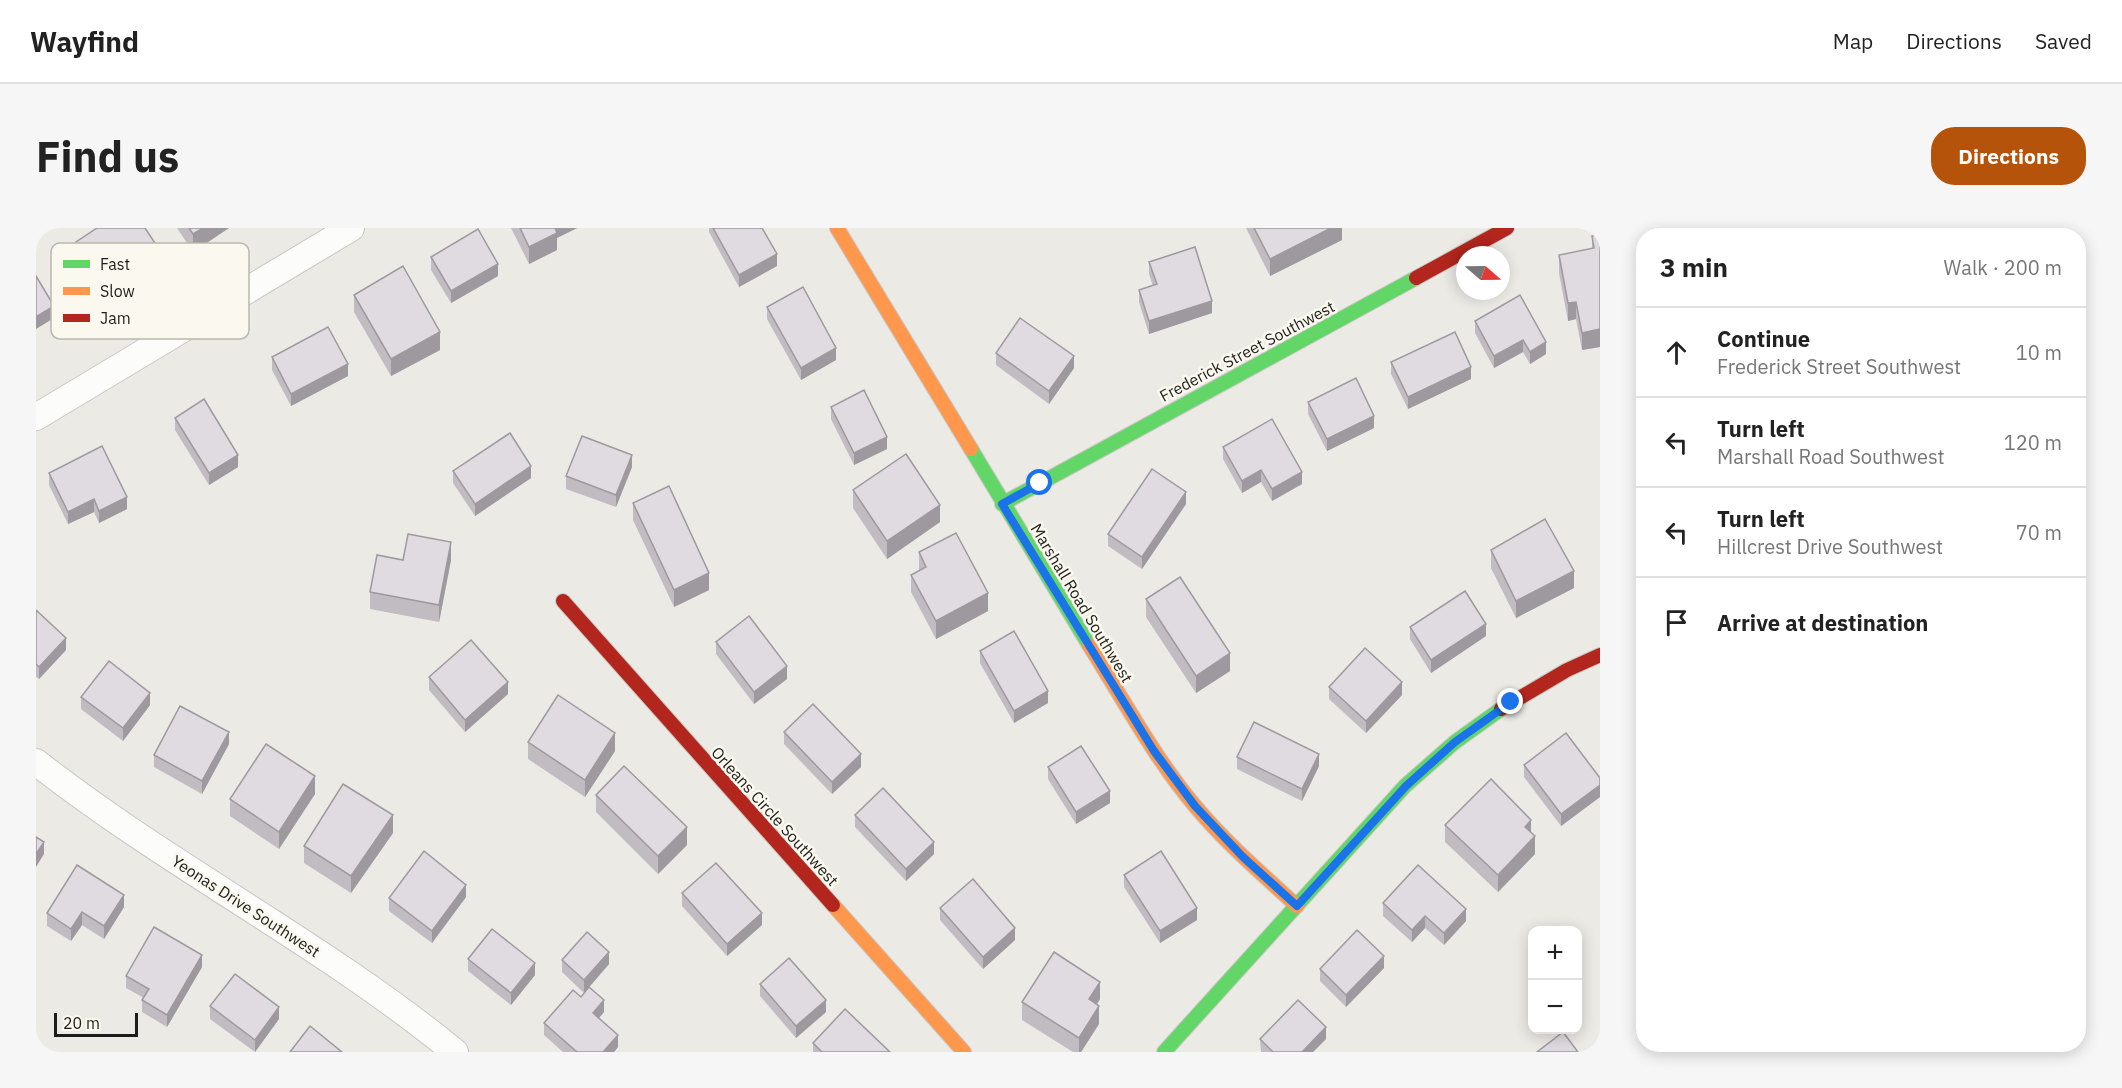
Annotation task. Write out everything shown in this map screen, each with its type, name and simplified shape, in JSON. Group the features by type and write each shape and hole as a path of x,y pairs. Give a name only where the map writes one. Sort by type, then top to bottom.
{"street":[{"path":"249,289 351,228"},
{"name":"Marshall Road Southwest","path":"837,228 1002,504 1154,751 1195,806 1243,857 1297,906"},
{"name":"Frederick Street Southwest","path":"1002,504 1506,228"},
{"path":"36,417 166,339"},
{"name":"Orleans Circle Southwest","path":"563,601 964,1052"},
{"path":"1164,1052 1406,786 1455,742 1511,702 1567,670 1600,655"},
{"name":"Yeonas Drive Southwest","path":"36,762 85,800 382,996 455,1052"}],"building":[{"path":"97,228 145,228 155,243 77,243"},
{"path":"189,228 203,228 193,234"},
{"path":"520,228 555,228 557,233 529,247"},
{"path":"713,228 762,228 777,254 739,275"},
{"path":"1254,228 1331,228 1270,259"},
{"path":"478,229 498,264 451,291 431,257"},
{"path":"1600,235 1600,329 1582,333 1576,302 1568,303 1559,255 1594,248 1592,236"},
{"path":"1195,247 1212,301 1149,321 1139,290 1157,284 1149,262"},
{"path":"403,266 440,332 391,359 354,295"},
{"path":"36,276 51,301 51,308 36,317"},
{"path":"803,287 836,348 801,368 767,307"},
{"path":"1520,295 1546,342 1530,352 1523,340 1494,356 1475,321"},
{"path":"1020,318 1074,356 1049,391 996,353"},
{"path":"328,327 348,364 291,394 272,357"},
{"path":"1455,332 1471,367 1408,397 1391,362"},
{"path":"1356,378 1374,416 1327,439 1308,402"},
{"path":"864,390 887,437 854,453 831,407"},
{"path":"204,399 238,455 209,473 175,418"},
{"path":"1272,419 1302,472 1272,489 1261,470 1242,481 1223,447"},
{"path":"510,433 531,466 475,504 453,471"},
{"path":"582,436 632,455 616,495 566,476"},
{"path":"102,446 127,497 99,511 94,499 68,512 49,473"},
{"path":"906,454 940,505 887,541 853,490"},
{"path":"1152,469 1186,492 1142,557 1108,534"},
{"path":"669,486 709,573 674,590 633,503"},
{"path":"1545,519 1574,571 1516,601 1491,550"},
{"path":"956,533 988,593 936,621 911,575 926,567 919,552"},
{"path":"408,534 451,542 439,605 370,592 377,555 403,560"},
{"path":"1180,577 1230,653 1196,676 1146,599"},
{"path":"1465,591 1486,624 1431,660 1410,627"},
{"path":"36,610 66,638 39,667 36,664"},
{"path":"749,616 787,666 754,692 716,642"},
{"path":"1014,631 1048,691 1014,711 980,651"},
{"path":"471,640 508,682 465,720 429,677"},
{"path":"1365,648 1402,682 1366,721 1329,687"},
{"path":"109,661 150,693 123,728 81,697"},
{"path":"558,695 615,733 585,780 528,742"},
{"path":"813,704 861,754 832,782 784,732"},
{"path":"180,706 229,732 202,781 154,755"},
{"path":"1254,722 1319,754 1302,789 1237,757"},
{"path":"1566,733 1600,778 1600,785 1561,814 1524,765"},
{"path":"266,744 315,776 279,832 230,799"},
{"path":"1081,746 1110,791 1076,812 1048,767"},
{"path":"624,766 687,827 658,856 596,795"},
{"path":"1491,779 1531,820 1525,827 1535,836 1498,875 1445,825"},
{"path":"343,784 393,815 351,876 304,846"},
{"path":"883,788 934,842 906,869 855,815"},
{"path":"36,837 44,842 36,854"},
{"path":"424,851 466,885 432,931 389,898"},
{"path":"1161,851 1197,908 1160,931 1124,875"},
{"path":"716,863 762,913 727,944 682,893"},
{"path":"77,865 124,895 104,926 82,912 71,929 47,913"},
{"path":"1418,865 1466,909 1444,933 1425,916 1412,930 1383,903"},
{"path":"973,879 1015,928 983,957 940,908"},
{"path":"154,927 202,955 167,1015 142,1000 149,989 126,976"},
{"path":"492,929 535,963 511,993 468,959"},
{"path":"1357,930 1384,956 1346,995 1320,969"},
{"path":"587,932 609,952 584,980 562,960"},
{"path":"1054,952 1100,982 1089,999 1099,1006 1079,1038 1022,1002"},
{"path":"789,958 826,1000 796,1026 760,984"},
{"path":"235,974 279,1007 255,1040 210,1006"},
{"path":"589,987 604,1000 593,1013 618,1035 603,1052 577,1052 544,1023 573,990 581,997"},
{"path":"1298,1000 1326,1027 1302,1052 1273,1052 1260,1039"},
{"path":"845,1009 890,1052 822,1052 813,1043"},
{"path":"310,1026 342,1052 290,1052"},
{"path":"1560,1034 1564,1034 1578,1052 1537,1052"}],"traffic: fast":[{"path":"1002,504 1416,278"},
{"path":"971,449 1089,645"},
{"path":"1164,1052 1405,786 1455,742 1501,709"}],"traffic: slow":[{"path":"837,228 971,449"},
{"path":"1089,645 1152,748 1195,806 1232,845 1297,906"},
{"path":"833,905 964,1052"}],"traffic: jam":[{"path":"1416,278 1507,228"},
{"path":"563,601 833,905"},
{"path":"1501,709 1567,670 1600,655"}],"route":[{"path":"1040,483 1002,504 1154,751 1195,806 1243,857 1297,906 1406,786 1455,742 1511,702"}]}
